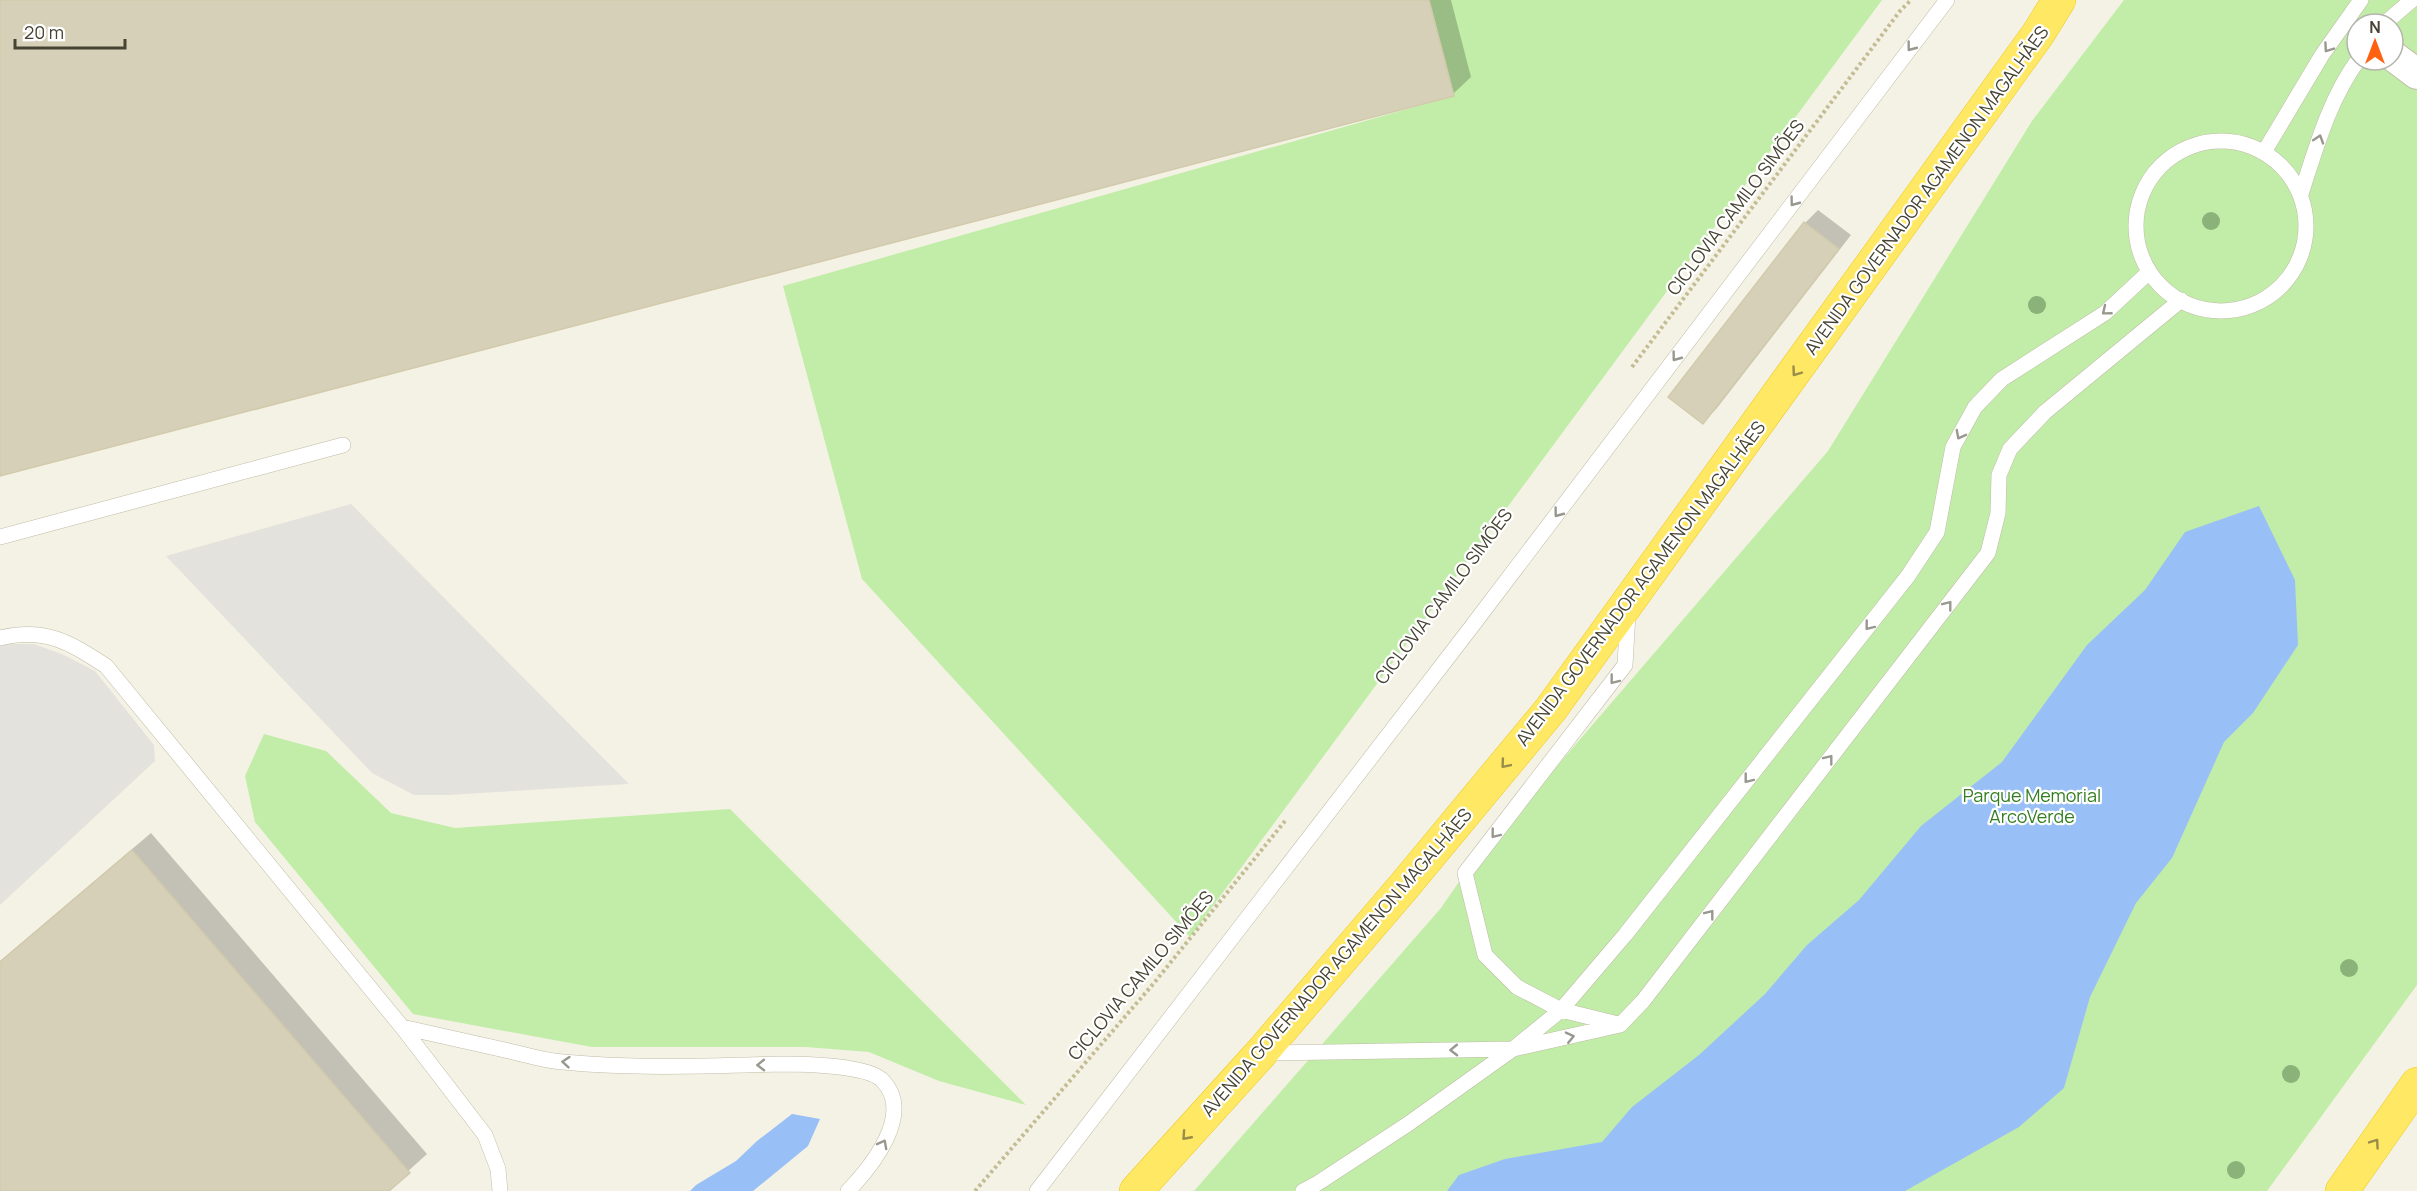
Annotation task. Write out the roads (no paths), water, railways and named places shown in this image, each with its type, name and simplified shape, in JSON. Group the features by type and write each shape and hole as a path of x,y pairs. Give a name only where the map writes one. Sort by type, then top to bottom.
{"highway":[{"name":"AVENIDA GOVERNADOR AGAMENON MAGALHÃES","path":"1136,1191 1261,1053 1405,885 1551,709 2038,34 2059,0"},
{"path":"2342,1191 2417,1084"}],"lane":[{"path":"1037,1191 1459,644 1947,0"},
{"path":"2264,152 2322,55 2361,0"},
{"path":"2398,12 2412,0"},
{"path":"2301,194 2322,127 2350,72"},
{"path":"2209,141 2238,142 2264,152 2286,171 2301,194 2306,221 2303,248 2292,274 2272,294 2247,307 2220,311 2192,306 2168,293 2149,272 2138,246 2136,217 2143,190 2159,167 2182,150 2209,141"},
{"path":"1303,1191 1408,1124 1513,1049 1560,1010 1625,935 1908,576 1937,532 1953,447 1975,406 2002,379 2105,313 2149,272"},
{"path":"1261,1053 1513,1049 1620,1025 1643,1001 1988,553 1998,513 1999,475 2010,448 2045,412 2181,300"},
{"path":"0,537 343,445"},
{"path":"1620,1025 1560,1010 1517,987 1485,954 1465,873 1625,665 1628,604"},
{"path":"0,638 19,633 40,635 70,643 106,666 402,1028 484,1135 498,1169 500,1191"},
{"path":"402,1028 561,1062 695,1066 801,1064 850,1068 882,1079 893,1094 895,1114 888,1135 869,1170 848,1191"}],"water":[{"path":"2259,506 2295,580 2298,645 2253,713 2224,742 2172,858 2136,903 2090,997 2064,1088 2019,1127 1905,1191 1447,1191 1459,1175 1505,1159 1602,1142 1632,1107 1699,1055 1765,994 1807,945 1859,900 1921,826 2002,762 2087,645 2145,590 2185,532"},
{"path":"792,1114 820,1119 808,1146 753,1191 690,1191 736,1161 757,1141"}],"park label":[{"name":"Parque Memorial ArcoVerde","path":"2032,805"}]}
